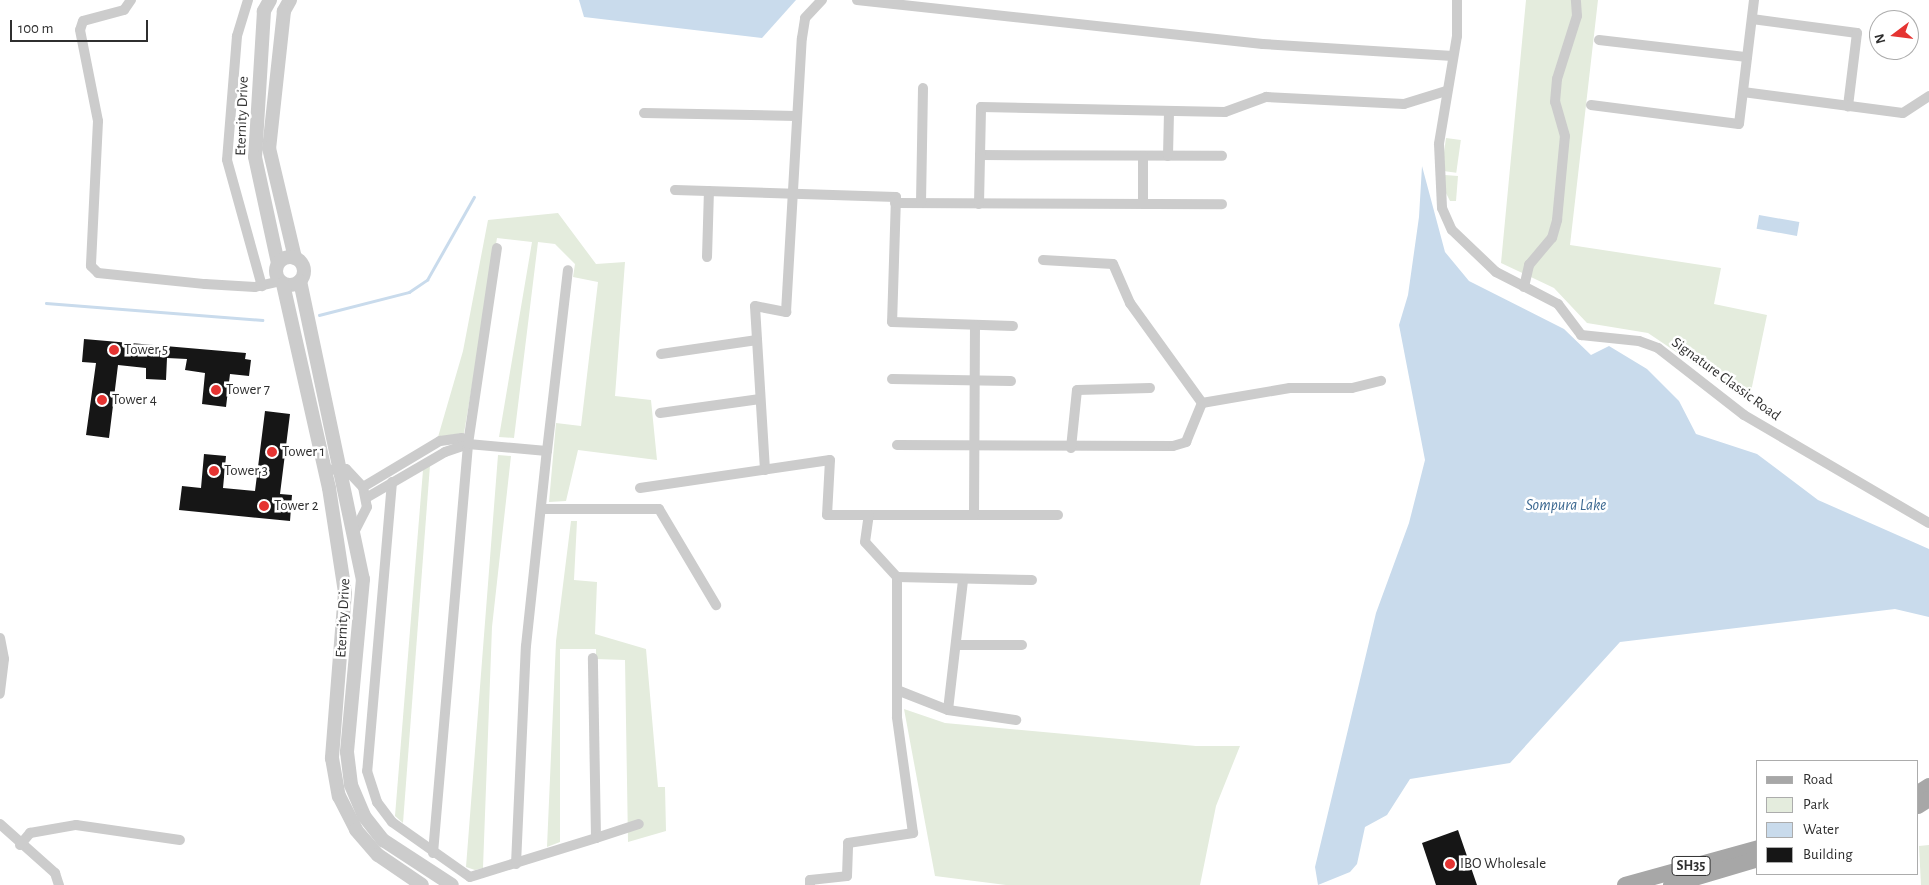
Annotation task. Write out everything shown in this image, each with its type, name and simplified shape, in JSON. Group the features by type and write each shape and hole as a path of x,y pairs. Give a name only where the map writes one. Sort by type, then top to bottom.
{"main road":[{"name":"SH35","path":"1625,885 1690,873 1756,849"},
{"path":"1671,885 1690,873 1756,860"}],"street":[{"path":"131,0 124,10 82,21 80,30 98,121 91,266 98,273 262,286 300,281"},
{"path":"248,0 237,36 227,160 262,286"},
{"name":"Eternity Drive","path":"270,0 264,11 255,157 281,283 325,470 346,592 332,758 339,796 356,830 378,855 422,885"},
{"name":"Eternity Drive","path":"290,0 284,11 269,148 295,258 304,268 300,281 354,531 363,600 347,752 351,785 364,816 383,840 452,885"},
{"path":"765,470 755,306 786,312 796,116 805,18 822,0"},
{"path":"857,0 1263,44 1453,56"},
{"name":"Signature Classic Road","path":"1457,0 1457,36 1446,90 1439,144 1442,208 1452,230 1496,272 1558,304 1582,335 1639,341 1658,348 1744,415 1929,523"},
{"path":"1524,287 1529,265 1552,238 1557,220 1565,136 1555,102 1557,79 1577,16 1576,0"},
{"path":"1590,104 1739,124 1754,0"},
{"path":"1752,19 1857,33 1848,106"},
{"path":"1599,40 1747,57"},
{"path":"261,55 279,60"},
{"path":"921,203 923,88"},
{"path":"979,204 981,107 1225,112 1266,97 1404,104 1446,90"},
{"path":"1743,92 1903,113 1929,96"},
{"path":"1168,156 1169,111"},
{"path":"644,113 796,116"},
{"path":"980,155 1222,156"},
{"path":"1143,156 1144,204"},
{"path":"675,190 896,197 892,322 1014,326"},
{"path":"707,257 709,191"},
{"path":"895,203 1222,204"},
{"path":"433,852 468,444 497,248"},
{"path":"278,263 295,258"},
{"path":"1043,260 1113,264 1130,303 1202,403"},
{"path":"516,864 526,646 568,270"},
{"path":"974,515 975,325"},
{"path":"662,354 757,340"},
{"path":"892,379 1011,381"},
{"path":"1202,403 1253,398 1290,388 1352,388 1381,381"},
{"path":"1071,448 1077,390 1150,388"},
{"path":"660,413 760,399"},
{"path":"897,446 1071,448 1173,446 1186,442 1202,403"},
{"path":"363,487 440,442 462,438 468,444"},
{"path":"366,498 392,482 468,444 547,451"},
{"path":"640,488 830,460 827,515 1058,514"},
{"path":"325,470 341,467 363,487 366,498 365,513 354,531"},
{"path":"392,482 367,771 373,795 386,816 433,852 470,877 639,824"},
{"path":"541,508 659,509 716,605"},
{"path":"810,885 810,880 847,876 848,843 914,833 897,690 897,577 865,542 869,515"},
{"path":"897,577 963,580 1032,580"},
{"path":"948,710 963,580"},
{"path":"0,638 4,659 0,694"},
{"path":"956,645 1022,645"},
{"path":"593,658 596,838"},
{"path":"897,690 948,710 1016,720"},
{"path":"20,844 30,833 76,825 180,840"},
{"path":"0,826 55,873 59,885"}],"green space":[{"path":"1526,0 1598,0 1570,245 1721,268 1714,304 1767,315 1749,401 1648,333 1587,323 1554,288 1501,263"},
{"path":"1446,138 1461,140 1456,173 1441,171"},
{"path":"1445,175 1458,176 1456,201 1450,201 1444,189"},
{"path":"558,213 596,264 625,262 615,396 651,400 657,460 578,450 566,501 549,502 556,423 581,426 598,282 573,277 575,264 555,244 538,242 514,438 499,437 532,242 497,238 464,433 438,437 463,351 488,220"},
{"path":"498,455 511,456 492,627 483,868 475,870 466,867"},
{"path":"430,465 403,823 395,816 423,470"},
{"path":"571,521 577,521 574,580 597,582 595,634 646,649 658,787 665,787 666,831 628,842 625,660 596,659 596,649 560,649 560,842 547,847 556,641"},
{"path":"904,709 945,723 1196,746 1240,746 1216,806 1200,885 1006,885 935,876"},
{"path":"1929,845 1929,885 1921,885 1919,846"}],"water":[{"path":"579,0 796,0 762,38 584,17"},
{"name":"Sompura Lake","path":"1422,166 1445,252 1469,281 1564,329 1591,355 1609,346 1647,369 1679,401 1696,434 1757,454 1818,500 1929,549 1929,617 1895,609 1620,642 1510,763 1410,779 1387,815 1365,827 1357,864 1350,872 1318,885 1315,867 1376,613 1409,523 1425,460 1399,325 1408,295 1419,217"},
{"path":"1759,215 1799,222 1797,236 1757,229"}],"building":[{"path":"84,339 246,353 245,359 251,360 249,376 230,374 226,407 202,404 205,373 185,370 187,359 167,358 166,380 146,379 146,368 118,365 109,438 86,435 96,363 82,362"},
{"path":"265,411 290,414 280,494 292,495 290,521 179,510 182,486 201,488 204,454 226,456 223,488 255,491"},
{"name":"IBO Wholesale","path":"1458,830 1477,885 1436,885 1422,843"}],"waterway":[{"path":"319,315 409,292 427,280 474,197"},
{"path":"46,303 262,320"}],"place":[{"name":"Tower 5","path":"114,350"},
{"name":"Tower 7","path":"216,390"},
{"name":"Tower 4","path":"102,400"},
{"name":"Tower 1","path":"272,452"},
{"name":"Tower 3","path":"214,471"},
{"name":"Tower 2","path":"264,506"},
{"name":"IBO Wholesale","path":"1450,864"}]}
